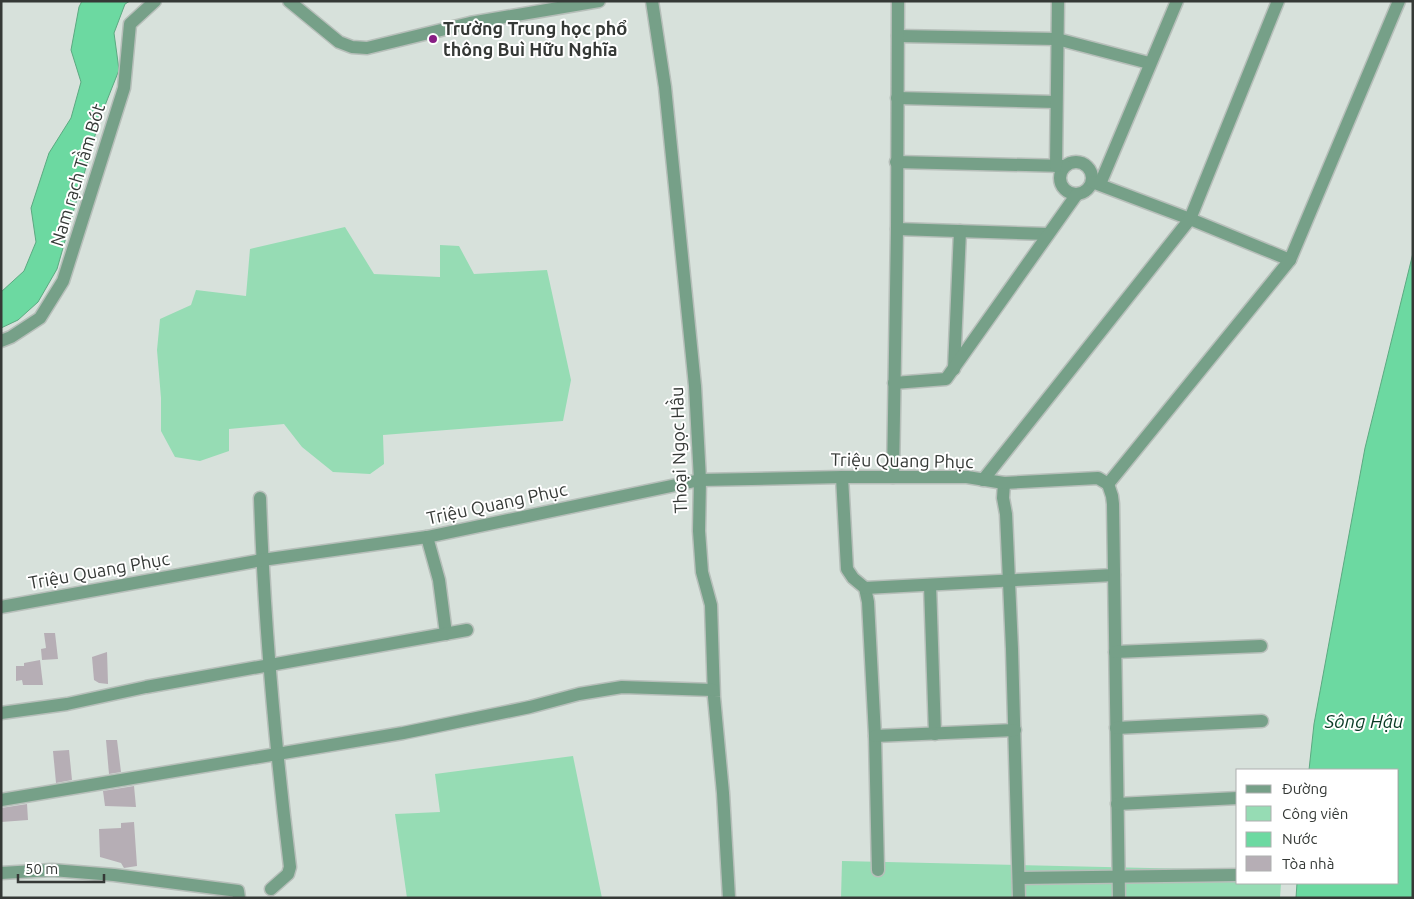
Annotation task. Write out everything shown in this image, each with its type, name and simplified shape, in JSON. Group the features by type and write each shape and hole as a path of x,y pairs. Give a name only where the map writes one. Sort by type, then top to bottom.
{"street":[{"name":"Nam rạch Tầm Bót","path":"1,341 11,337 40,318 63,281 124,88 130,24 155,1"},
{"path":"289,1 339,42 352,47 367,48 470,23 599,1"},
{"name":"Thoại Ngọc Hầu","path":"652,1 665,87 695,386 700,480 699,531 702,572 711,605 714,690 723,793 729,898"},
{"path":"893,477 898,1"},
{"path":"1058,1 1056,102 1060,176 1062,186 1066,191 1077,194"},
{"path":"894,383 946,380 1077,194 1087,190 1096,183 1177,1"},
{"path":"983,480 1190,219 1278,1"},
{"path":"1119,898 1113,504 1108,484 1290,260 1399,1"},
{"path":"898,36 1057,39 1150,63"},
{"path":"897,98 1056,102"},
{"path":"896,162 1060,166 1074,161 1085,164 1092,172 1096,183 1290,260"},
{"path":"897,228 1048,234"},
{"path":"954,369 960,231"},
{"path":"842,477 848,569 853,578 865,588 868,602 875,736 878,870"},
{"name":"Triệu Quang Phục","path":"1,607 262,560 427,538 700,480 967,477 1004,482 1098,478 1108,484"},
{"path":"1004,482 1003,498 1006,514 1009,580 1020,898"},
{"path":"260,498 262,560 276,755 290,867 288,874 271,889"},
{"path":"427,538 439,580 446,634"},
{"path":"865,588 1114,575"},
{"path":"930,584 935,734"},
{"path":"1,713 67,704 467,630"},
{"path":"1115,652 1261,646"},
{"path":"1,800 403,733 530,707 580,694 622,687 714,690"},
{"path":"1116,728 1262,722"},
{"path":"875,736 1015,730"},
{"path":"1117,804 1236,798"},
{"path":"1,873 52,870 114,875 238,892 240,898"},
{"path":"1019,878 1236,875"}],"green space":[{"path":"345,227 374,274 440,277 440,245 459,246 474,274 547,270 571,380 563,421 383,435 384,464 370,474 333,472 302,447 284,424 229,429 229,451 200,461 175,457 161,431 161,398 157,350 160,319 191,305 196,290 246,296 250,249"},
{"path":"573,756 602,898 407,898 395,814 440,812 435,774"},
{"path":"842,861 1236,870 1236,884 1281,884 1280,898 841,898"}],"water":[{"path":"82,1 130,1 125,4 114,33 119,70 100,118 57,269 38,302 18,320 1,328 1,292 24,271 36,242 31,208 49,153 71,118 81,82 71,50 79,7"},
{"name":"Sông Hậu","path":"1413,253 1413,898 1296,898 1297,884 1399,884 1399,769 1309,769 1314,724 1365,448"}],"building":[{"path":"44,633 55,633 58,659 42,660 41,649 46,648"},
{"path":"107,652 108,684 99,683 94,680 92,657"},
{"path":"40,660 43,685 23,685 22,680 16,681 16,666 24,666 24,663"},
{"path":"106,740 117,740 121,772 109,774"},
{"path":"69,750 72,780 56,783 53,751"},
{"path":"134,786 136,807 105,806 103,791"},
{"path":"27,804 28,820 1,822 1,808"},
{"path":"134,822 137,866 124,868 121,863 100,857 99,829 121,828 121,823"}],"place":[{"name":"Trường Trung học phổ thông Buì Hữu Nghĩa","path":"433,39"}]}
